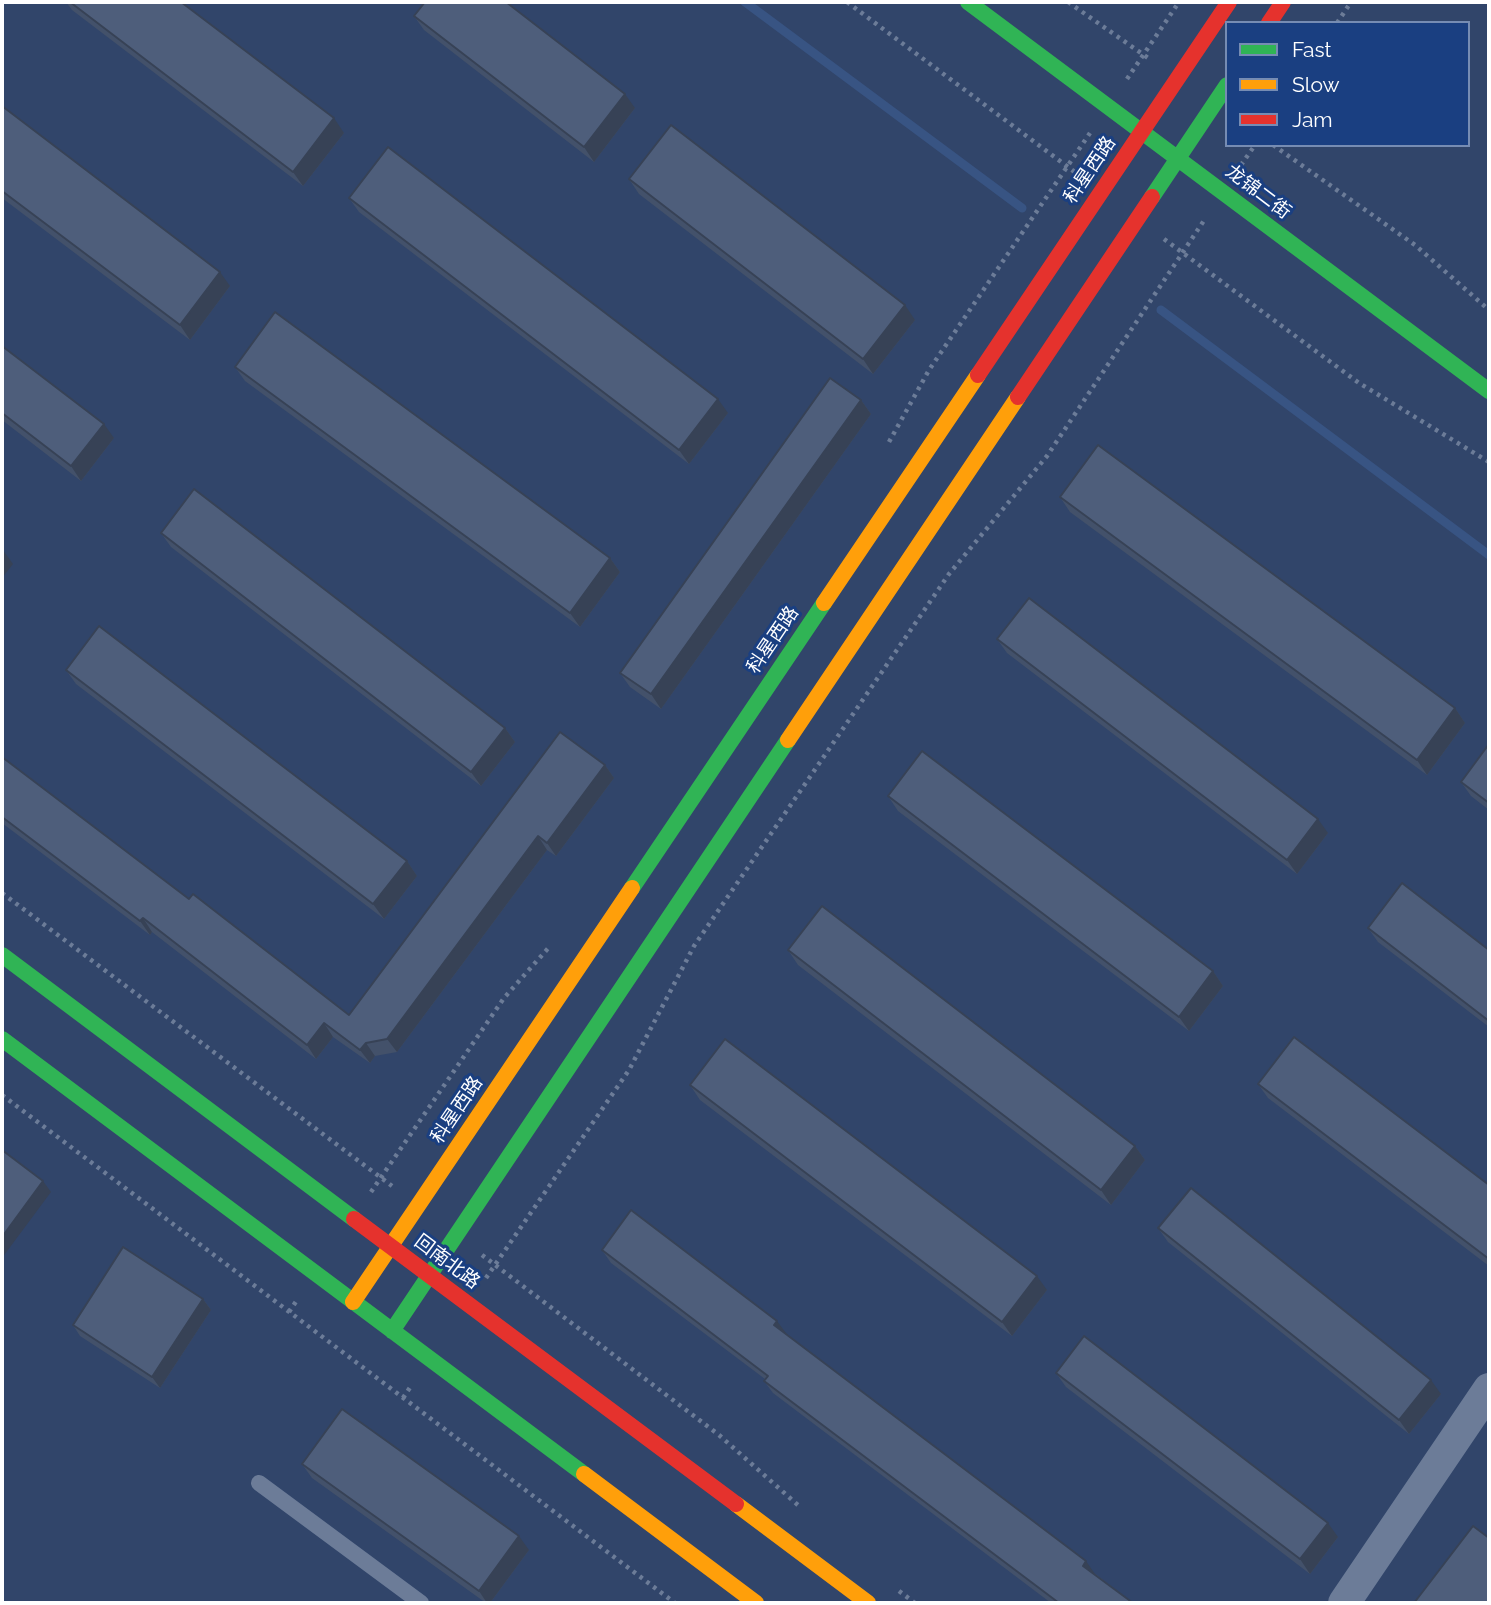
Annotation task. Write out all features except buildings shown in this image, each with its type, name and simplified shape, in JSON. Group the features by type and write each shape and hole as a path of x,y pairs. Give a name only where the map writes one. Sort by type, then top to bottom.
{"street":[{"name":"龙锦二街","path":"968,2 1489,391"},
{"name":"科星西路","path":"353,1302 1229,2"},
{"path":"1270,21 1283,2"},
{"path":"392,1331 1225,88"},
{"name":"回南北路","path":"2,955 868,1603"},
{"path":"2,1040 756,1603"},
{"path":"1344,1603 1489,1389"}],"lane":[{"path":"259,1483 421,1603"}],"path":[{"path":"1338,21 1351,2"},
{"path":"514,1237 629,1070 656,1024 676,977 702,935 949,574 1047,456 1254,147"},
{"path":"1276,147 1415,244 1489,310"},
{"path":"2,892 322,1133"},
{"path":"2,1096 675,1603"},
{"path":"543,1301 719,1436 802,1509"},
{"path":"895,1588 915,1603"}],"waterway":[{"path":"745,2 1022,208"},
{"path":"1161,310 1489,555"}],"traffic: fast":[{"path":"968,2 1489,391"},
{"path":"1152,197 1225,88"},
{"path":"632,888 824,603"},
{"path":"392,1331 788,740"},
{"path":"2,955 354,1219"},
{"path":"2,1039 584,1474"}],"traffic: slow":[{"path":"824,603 978,375"},
{"path":"788,740 1018,397"},
{"path":"353,1302 632,888"},
{"path":"584,1474 756,1603"},
{"path":"736,1504 868,1603"}],"traffic: jam":[{"path":"978,375 1229,2"},
{"path":"1270,21 1283,2"},
{"path":"1018,397 1152,197"},
{"path":"354,1219 736,1504"}]}
